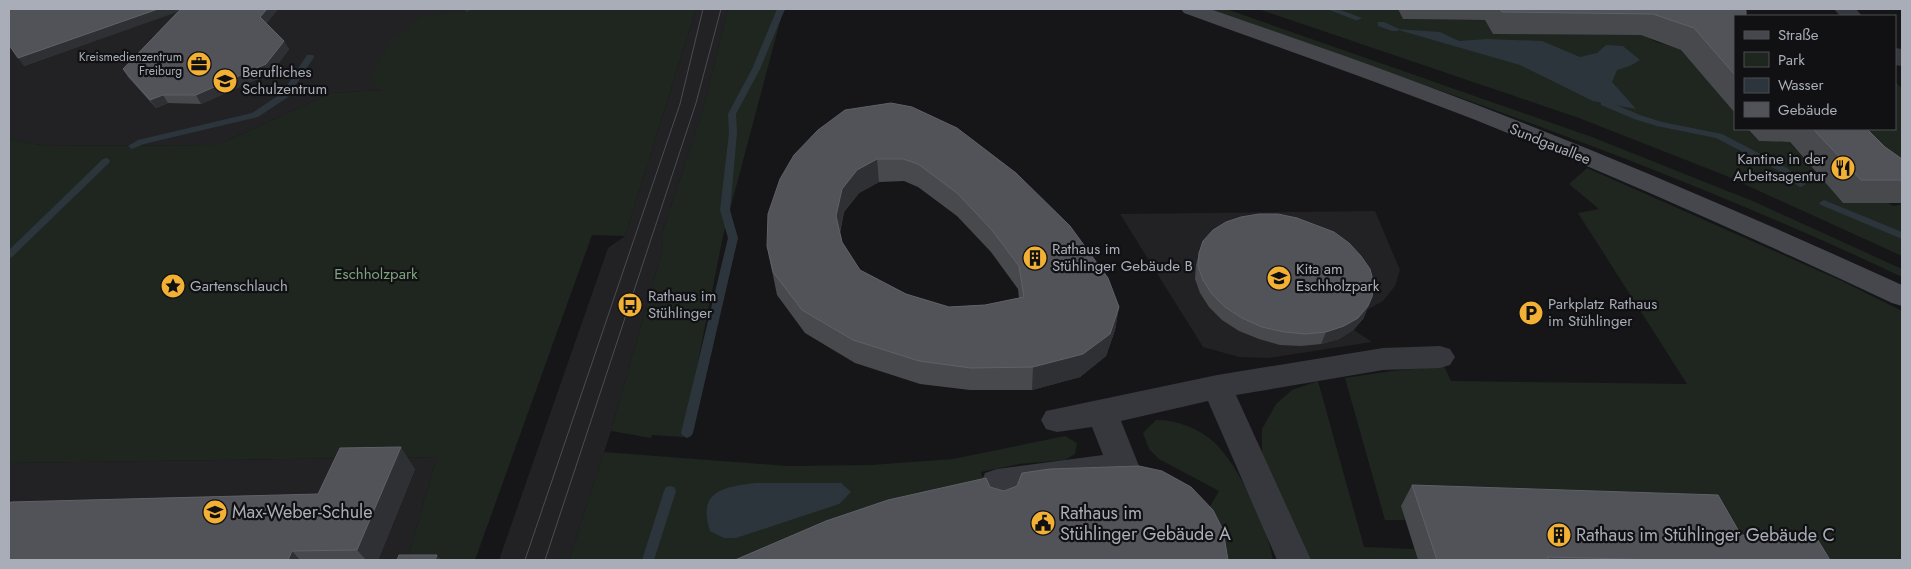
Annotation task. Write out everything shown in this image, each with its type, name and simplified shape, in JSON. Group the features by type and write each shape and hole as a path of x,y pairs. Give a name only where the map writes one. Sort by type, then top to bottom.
{"street":[{"name":"Sundgauallee","path":"1191,9 1421,92 1584,157 1734,219 1902,296"},
{"path":"1057,420 1102,413 1217,387 1384,360 1440,357"},
{"path":"1217,387 1294,560"},
{"path":"1002,497 998,483 1123,466 1102,413"}],"shaded area":[{"name":"Berufliches Schulzentrum","path":"9,9 661,9 383,90 331,93 218,145 45,146 9,139"},
{"path":"696,9 728,9 704,106 661,236 663,248 611,431 569,560 499,560 608,248 625,236"},
{"name":"Kita am Eschholzpark","path":"1375,211 1400,270 1395,286 1383,301 1367,310 1363,319 1354,330 1372,342 1268,358 1239,357 1203,347 1120,214"},
{"name":"Max-Weber-Schule","path":"437,457 407,560 9,560 9,463"}],"green space":[{"name":"Eschholzpark","path":"473,9 696,9 625,236 592,235 475,560 407,560 437,457 9,463 9,139 45,146 218,145 331,93 382,90 369,80 390,42 422,16 466,12"},
{"path":"728,9 786,9 782,14 723,236 683,437 652,435 651,438 611,431 663,248 661,236 704,106"},
{"path":"1205,9 1226,9 1592,137 1755,202 1902,269 1902,277 1731,201 1558,133"},
{"path":"1258,9 1398,9 1403,19 1494,20 1487,23 1493,34 1636,35 1636,31 1656,42 1683,50 1734,112 1734,130 1749,130 1759,141 1783,142 1783,135 1843,203 1884,200 1893,206 1902,204 1902,256 1724,175 1579,118"},
{"path":"1896,83 1902,88 1902,194 1830,130 1896,130"},
{"path":"1587,168 1842,281 1902,311 1902,560 1723,560 1405,520 1385,520 1345,378 1444,366 1451,381 1687,384 1578,213 1599,209 1569,184"},
{"path":"1318,381 1364,547 1414,549 1418,560 1304,560 1268,477 1262,452 1262,429 1276,404 1292,390"},
{"path":"1156,420 1180,423 1202,433 1215,443 1234,467 1251,498 1265,531 1273,560 1217,560 1206,513 1219,491 1159,459 1149,449 1143,433"},
{"path":"1065,436 1077,443 1075,454 1065,460 1019,464 981,472 988,499 787,560 569,560 604,452 788,466 871,465 953,459"}],"water":[{"path":"1395,29 1440,32 1459,41 1487,39 1542,41 1580,57 1597,53 1606,45 1623,46 1640,60 1630,66 1617,70 1612,82 1636,109 1593,101 1520,65"},
{"path":"756,483 841,483 851,492 839,504 736,538 724,538 710,531 707,507 710,499 724,489"}],"building":[{"path":"9,9 158,9 18,58 9,45"},
{"path":"181,9 267,9 260,17 284,41 266,64 196,95 163,95 150,100 123,69"},
{"path":"1500,9 1745,9 1746,15 1734,15 1734,74 1694,28 1653,14 1502,12"},
{"name":"Rathaus im Stühlinger Gebäude B","path":"891,103 912,107 957,128 1016,173 1070,226 1108,278 1119,307 1110,334 1083,354 1033,367 971,368 919,361 853,340 802,310 773,272 767,246 768,214 780,179 794,155 818,130 845,110","holes":["877,159 903,159 918,164 957,193 991,229 1019,266 1024,297 985,305 949,307 906,294 860,270 842,242 836,216 842,189 857,170"]},
{"path":"1814,130 1868,130 1885,147 1902,159 1902,180 1861,180"},
{"path":"1259,214 1278,214 1297,218 1334,232 1349,243 1370,269 1374,284 1368,306 1358,318 1344,326 1326,332 1306,334 1284,332 1262,327 1242,318 1225,307 1212,294 1203,280 1198,266 1199,253 1203,241 1213,230 1226,222"},
{"path":"401,447 357,550 292,551 288,560 9,560 9,503 11,502 318,494 340,448"},
{"name":"Rathaus im Stühlinger Gebäude A","path":"1139,466 1162,471 1191,487 1213,510 1223,530 1228,560 735,560 826,521 888,500 986,478 990,487 1004,491 1017,486 1022,473 1050,469"},
{"path":"1412,485 1718,495 1741,535 1816,537 1830,560 1664,560 1547,557 1549,560 1437,560"},
{"path":"399,555 437,555 435,560 397,560"}],"waterway":[{"path":"687,433 733,238 725,210 733,133 732,114 756,69 781,9"},
{"path":"1331,9 1358,18"},
{"path":"1381,24 1395,29"},
{"path":"132,146 141,142 255,115 285,95 310,57"},
{"path":"1604,103 1637,117 1660,124 1719,136 1784,170 1801,184"},
{"path":"9,255 106,161"},
{"path":"1824,203 1902,236"},
{"path":"648,560 670,491"}],"tram line":[{"path":"525,560 680,104 703,9"},
{"path":"545,560 696,103 721,9"}],"place":[{"name":"Kreismedienzentrum Freiburg","path":"199,64"},
{"name":"Berufliches Schulzentrum","path":"225,81"},
{"name":"Kantine in der Arbeitsagentur","path":"1843,168"},
{"name":"Rathaus im Stühlinger Gebäude B","path":"1035,258"},
{"name":"Kita am Eschholzpark","path":"1279,278"},
{"name":"Gartenschlauch","path":"173,286"},
{"name":"Rathaus im Stühlinger","path":"630,305"},
{"name":"Parkplatz Rathaus im Stühlinger","path":"1531,313"},
{"name":"Max-Weber-Schule","path":"215,512"},
{"name":"Rathaus im Stühlinger Gebäude A","path":"1043,523"},
{"name":"Rathaus im Stühlinger Gebäude C","path":"1559,535"}]}
